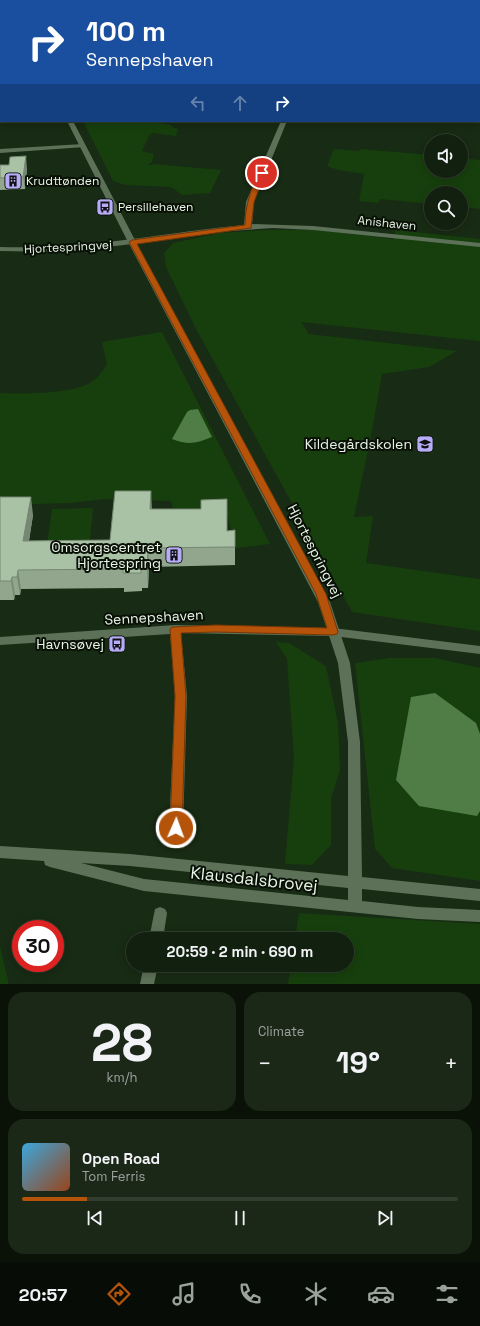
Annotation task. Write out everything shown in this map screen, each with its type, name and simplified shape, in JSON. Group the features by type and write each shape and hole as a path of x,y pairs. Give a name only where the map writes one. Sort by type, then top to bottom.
{"street":[{"name":"Hjortespringvej","path":"71,122 132,242 321,594 344,663 354,742 354,907"},
{"path":"248,227 250,202 284,122"},
{"path":"0,152 83,146"},
{"name":"Anishaven","path":"132,242 248,227 292,227 480,245"},
{"name":"Hjortespringvej","path":"2,249 61,249 132,242"},
{"path":"175,629 181,696 176,828"},
{"name":"Sennepshaven","path":"0,641 175,629 224,629 333,632 480,650"},
{"name":"Klausdalsbrovej","path":"0,852 29,855 130,860 480,895"},
{"name":"Klausdalsbrovej","path":"29,855 144,886 418,913 480,916"},
{"path":"157,932 160,913"},
{"path":"148,984 150,972"}],"shaded area":[{"path":"84,122 159,122 171,125 172,127 178,129 176,136 152,133 149,136 142,151 154,154 152,162 147,166 154,164 221,170 210,193 182,195 171,187 125,185 113,181"},
{"path":"334,149 359,151 360,149 424,154 424,178 468,178 468,159 480,160 480,209 468,208 468,186 424,186 424,203 380,199 379,203 359,201 364,174 338,170 327,166"},
{"path":"265,230 317,230 394,239 395,230 480,239 480,341 301,322 309,334 457,351 429,367 382,374 354,517 373,516 366,563 480,579 480,631 352,612 196,329 166,267 164,253 173,243 220,233"},
{"path":"162,332 270,544 236,548 226,511 173,508 171,501 106,499 70,503 0,505 0,393 58,392 88,384 97,378 107,364 102,342"},
{"path":"198,409 212,437 192,443 172,439 187,412"},
{"path":"93,508 89,550 46,551 52,509"},
{"path":"276,642 289,643 326,666 338,723 340,770 331,799 331,845 312,865 285,864 294,758 287,659"},
{"path":"390,658 435,658 480,668 480,881 392,868 375,849 355,663"},
{"path":"435,693 476,723 480,734 480,811 477,816 419,806 396,780 411,697"},
{"path":"299,913 480,924 480,984 288,984 290,972 354,972 354,932 296,932"},
{"path":"0,947 8,980 8,984 0,984"}],"building":[{"path":"26,156 23,177 0,178 0,165 9,165 10,157"},
{"path":"115,491 151,491 150,509 201,509 201,500 227,499 227,531 235,530 235,547 148,548 147,569 141,569 141,573 123,573 123,569 18,570 17,577 12,577 11,581 0,581 0,497 31,497 23,541 110,540"}],"place":[{"name":"Krudttønden","path":"13,181"},
{"name":"Persillehaven","path":"105,207"},
{"name":"Kildegårdskolen","path":"425,444"},
{"name":"Omsorgscentret Hjortespring","path":"174,555"},
{"name":"Havnsøvej","path":"117,644"}],"route":[{"path":"176,828 181,696 175,629 216,628 333,632 321,594 132,242 248,227 250,202 262,173"}]}
